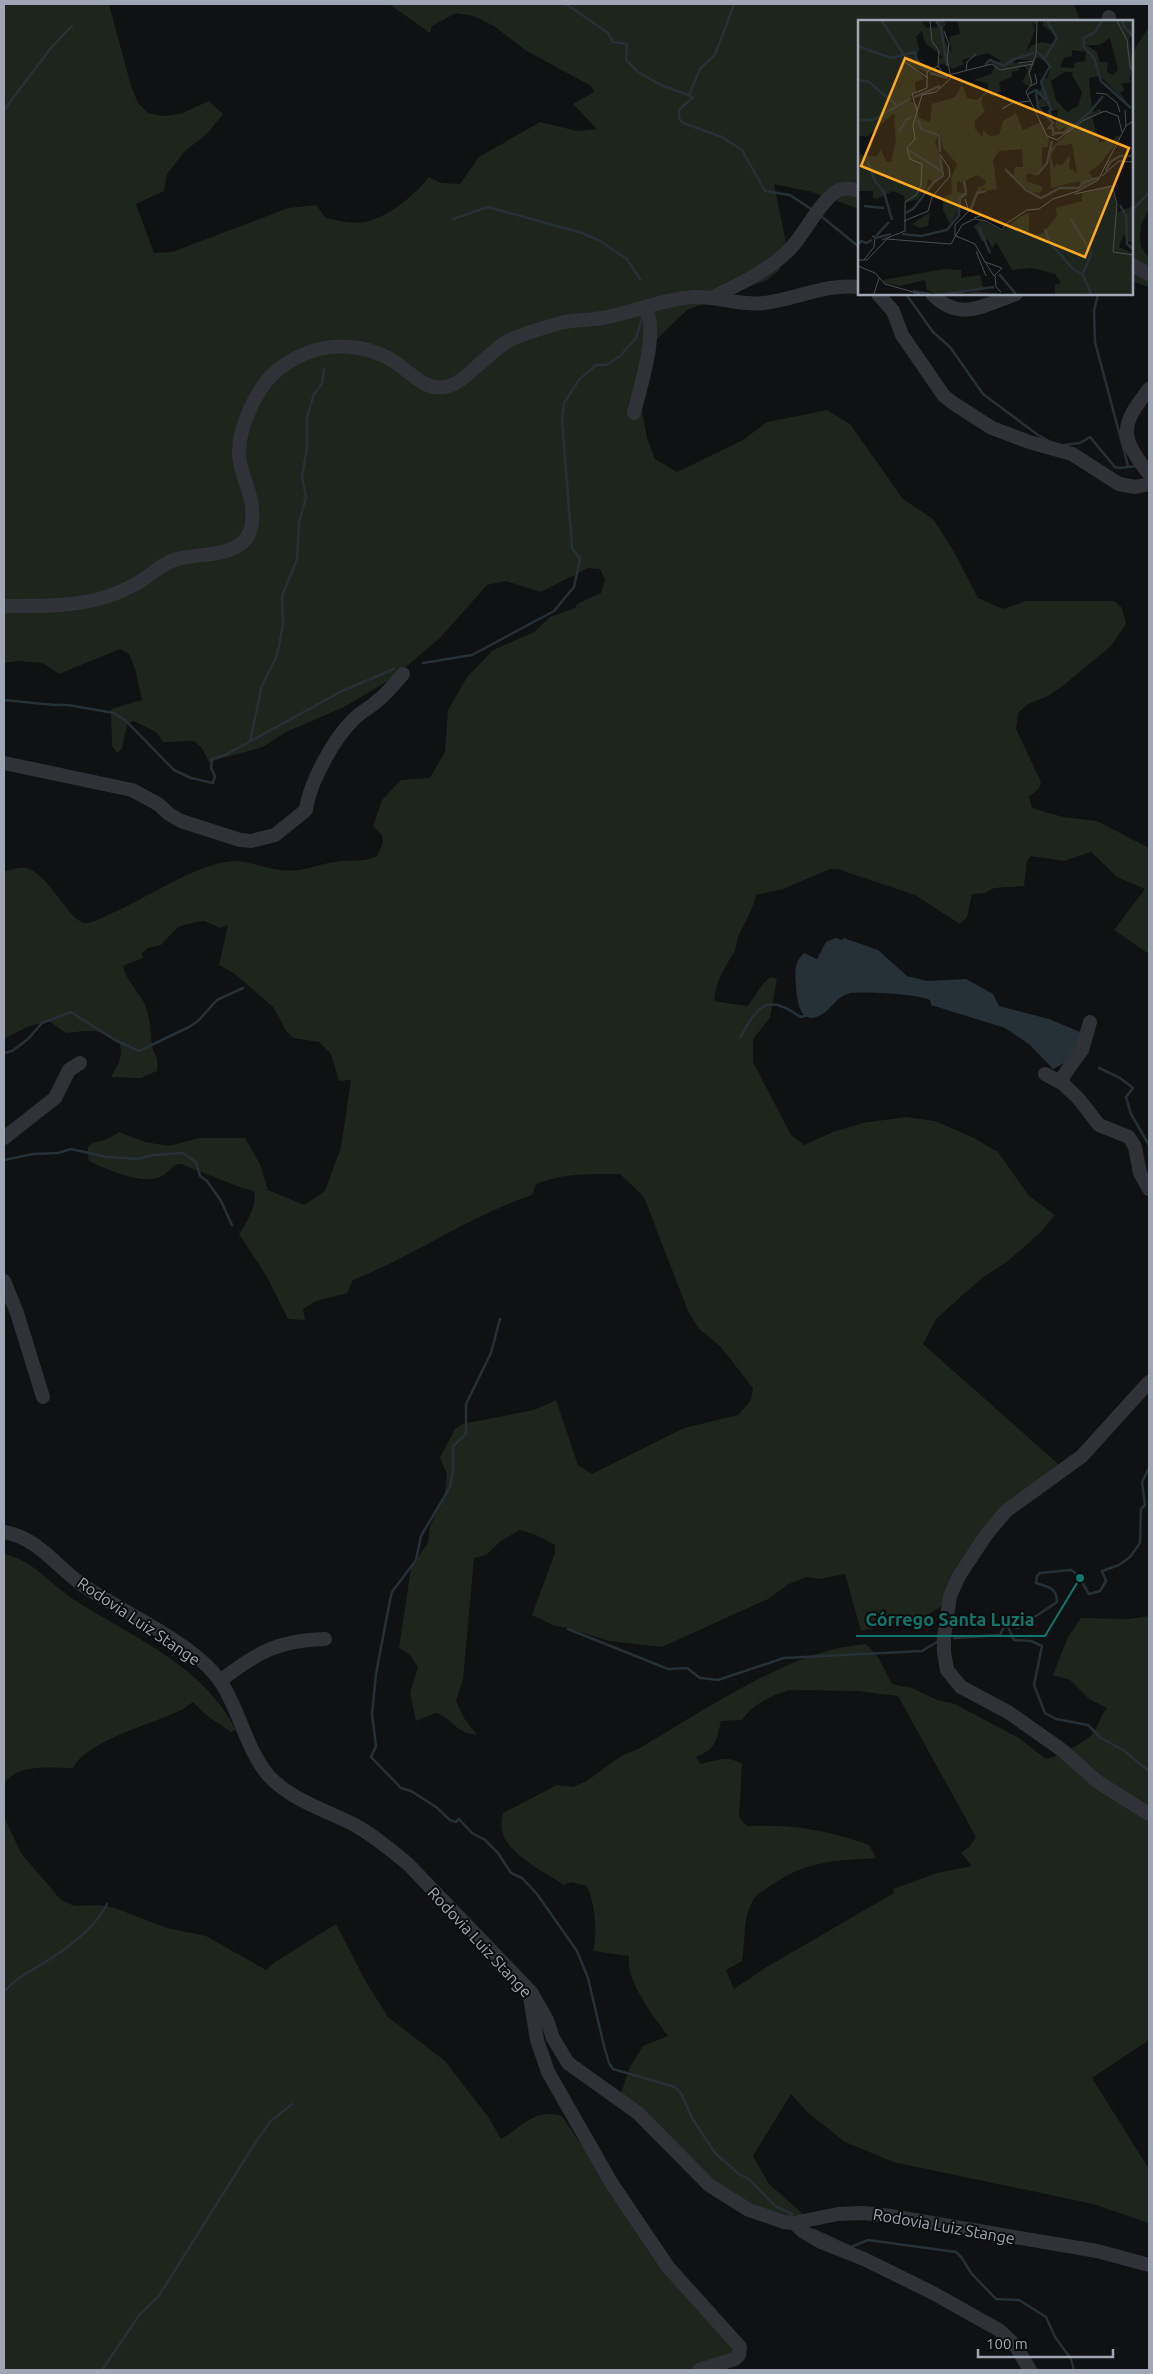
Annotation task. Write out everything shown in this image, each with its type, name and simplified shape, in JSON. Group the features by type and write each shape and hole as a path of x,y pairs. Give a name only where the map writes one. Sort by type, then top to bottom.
{"street":[{"path":"711,298 742,282 788,250 819,208 834,193 841,189 849,188 858,191"},
{"path":"1133,266 1149,274"},
{"path":"4,606 53,607 112,595 135,585 168,562 183,557 213,553 241,544 251,530 252,509 240,460 242,434 247,418 267,379 292,360 334,346 357,346 375,351 395,362 427,385 439,388 449,387 495,348 512,339 566,322 602,318 693,297 759,304 836,287 858,287"},
{"path":"879,295 887,302 902,335 944,396 953,403 992,428 1072,454 1119,484 1134,487 1149,484"},
{"path":"933,295 943,304 960,311 976,309 1013,295"},
{"path":"634,413 650,337 651,321 649,313 644,308"},
{"path":"1149,390 1134,409 1127,426 1128,443 1149,474"},
{"path":"4,763 132,790 158,804 168,814 181,821 225,836 251,840 261,839 284,829 306,810 308,795 314,781 346,727 358,715 385,695 403,674"},
{"path":"1062,1084 1064,1075 1082,1050 1090,1022"},
{"path":"4,1138 55,1098 69,1070 80,1063"},
{"path":"1045,1074 1062,1084 1078,1098 1099,1124 1122,1133 1132,1141 1140,1173 1149,1189"},
{"path":"4,1281 17,1314 43,1397"},
{"path":"1149,1382 1082,1456 1006,1511 997,1520 960,1576 950,1596 947,1608 944,1652 947,1670 961,1687 1008,1712 1062,1750 1098,1782 1149,1814"},
{"name":"Rodovia Luiz Stange","path":"4,1532 18,1535 34,1543 84,1586 177,1644 212,1671 220,1681 250,1746 268,1775 298,1797 355,1825 386,1845 408,1864 531,1992 560,2051 574,2068 638,2113 709,2185 750,2210 784,2222 794,2223 838,2214 863,2213 891,2216 1097,2251 1149,2265"},
{"path":"220,1681 245,1662 271,1647 302,1640 325,1639"},
{"path":"531,1992 530,2000 537,2040 554,2087 648,2238 692,2295 740,2347 739,2355 736,2359 699,2370"},
{"path":"794,2223 804,2232 821,2242 864,2259 933,2293 999,2330 1015,2345 1030,2370"}],"shaded area":[{"path":"4,4 109,4 131,86 138,103 148,113 163,116 180,114 209,101 223,114 207,134 185,151 167,174 164,191 136,204 154,253 172,252 288,208 316,205 326,218 354,223 369,221 395,209 429,177 441,183 460,184 479,157 540,122 577,131 597,129 573,104 594,92 591,86 525,50 494,26 474,16 456,13 432,26 430,33 389,4 1074,4 1080,20 858,20 858,209 812,192 774,184 786,243 779,271 767,280 687,310 653,343 638,389 647,438 655,459 677,472 743,440 767,422 827,410 850,424 903,499 933,519 953,550 978,598 1003,609 1026,601 1114,601 1122,608 1126,624 1111,646 1064,685 1048,696 1028,704 1018,713 1016,729 1041,782 1039,788 1029,797 1032,808 1063,817 1097,821 1149,848 1149,954 1114,930 1145,889 1117,877 1091,852 1064,861 1031,856 1027,861 1024,886 994,888 985,893 972,894 967,917 960,924 915,895 837,869 830,869 783,889 756,895 751,911 738,937 734,952 720,976 714,1001 747,1006 767,980 771,977 777,979 770,1018 753,1039 753,1062 791,1135 804,1145 833,1132 863,1123 906,1117 935,1121 972,1137 998,1152 1029,1196 1055,1215 1041,1232 1008,1261 982,1278 936,1319 923,1344 1066,1471 1003,1521 967,1575 940,1607 926,1616 861,1631 845,1574 820,1579 806,1577 789,1584 768,1599 662,1647 609,1641 555,1626 532,1615 555,1553 555,1545 536,1535 520,1530 501,1541 486,1555 474,1558 463,1680 456,1701 464,1718 477,1735 463,1731 436,1713 416,1721 410,1693 418,1667 410,1655 399,1648 411,1568 428,1543 430,1527 445,1493 447,1474 440,1458 455,1429 462,1424 534,1410 556,1400 578,1465 592,1474 684,1428 738,1415 751,1400 753,1388 720,1346 699,1329 688,1311 644,1197 620,1174 577,1175 546,1180 536,1184 532,1195 486,1214 398,1260 353,1280 347,1293 316,1301 303,1309 305,1320 288,1319 267,1277 239,1234 253,1208 254,1191 181,1164 175,1165 162,1176 154,1179 135,1178 89,1161 88,1148 89,1145 108,1139 119,1132 145,1142 169,1146 199,1138 245,1138 260,1164 268,1190 304,1205 325,1191 341,1147 351,1080 339,1081 331,1054 319,1042 293,1038 286,1031 274,1008 235,974 219,965 228,925 220,928 204,921 178,927 161,945 148,948 142,953 143,958 123,966 146,1008 152,1045 157,1058 157,1071 141,1078 111,1077 118,1065 120,1044 106,1035 94,1031 66,1033 49,1021 27,1027 4,1039 4,872 26,868 35,872 51,888 73,916 86,923 122,908 195,871 225,862 238,861 289,871 340,861 363,860 377,856 383,843 382,835 373,826 382,800 401,780 430,778 445,752 448,710 467,677 493,650 534,632 550,617 575,608 577,604 601,593 605,580 600,569 588,568 541,592 506,581 487,585 441,637 393,678 344,707 284,733 263,747 209,762 202,748 194,741 163,742 156,732 134,721 127,724 122,749 117,753 112,746 111,709 142,700 135,669 129,654 120,649 59,674 43,663 19,661 4,663"},
{"path":"1149,27 1149,209 1141,225 1140,237 1141,246 1149,259 1149,287 1133,281 1133,51"},
{"path":"836,938 842,940 844,938 878,950 907,976 927,981 966,979 993,994 999,1006 1049,1019 1080,1032 1076,1050 1065,1063 1053,1069 1030,1045 1005,1028 931,1005 930,1000 915,996 851,993 842,996 824,1013 816,1017 810,1018 805,1016 797,999 795,976 798,960 804,953 817,959 826,942"},
{"path":"4,1554 25,1562 67,1595 143,1641 186,1670 222,1707 236,1730 231,1732 206,1715 193,1702 179,1711 104,1742 80,1759 73,1768 36,1768 26,1770 10,1777 4,1784"},
{"path":"1149,1616 1149,2040 1092,2078 1149,2169 1149,2223 1093,2204 893,2162 845,2142 807,2112 791,2094 753,2156 769,2184 804,2215 808,2225 744,2208 618,2102 630,2067 643,2046 668,2036 641,1998 631,1976 629,1956 593,1951 595,1943 595,1918 587,1886 570,1882 564,1885 520,1856 504,1837 501,1826 503,1813 557,1785 573,1787 585,1782 621,1756 638,1749 748,1684 777,1670 837,1649 866,1644 878,1657 892,1684 912,1688 937,1700 955,1704 1019,1738 1046,1759 1051,1758 1091,1736 1107,1708 1089,1699 1070,1680 1053,1675 1068,1637 1081,1618 1129,1619","holes":["789,1690 856,1691 898,1696 976,1837 970,1846 961,1853 972,1866 937,1873 893,1889 894,1893 765,1968 734,1989 726,1970 742,1961 747,1915 756,1896 784,1877 821,1863 876,1858 869,1845 837,1835 795,1827 747,1826 739,1817 742,1764 727,1759 701,1764 696,1757 712,1747 721,1721 742,1720 762,1701 775,1695"]},
{"path":"4,1817 21,1853 61,1900 75,1906 99,1905 115,1908 167,1928 206,1936 266,1970 275,1962 336,1924 366,1982 388,2017 445,2061 489,2118 501,2139 536,2116 552,2114 562,2116 587,2153 738,2350 730,2366 722,2370 4,2370"}],"waterway":[{"path":"566,4 608,33 613,42 627,44 626,60 638,72 661,85 693,97 679,110 679,118 683,123 722,137 742,150 765,191 790,195 811,209"},
{"path":"689,95 700,69 714,56 734,4"},
{"path":"4,110 50,49 72,26"},
{"path":"1133,212 1134,208 1149,193"},
{"path":"453,219 488,207 582,233 600,241 627,259 640,279"},
{"path":"821,216 858,246"},
{"path":"907,295 933,332 950,347 983,394 1049,441"},
{"path":"1098,295 1094,311 1095,342 1128,466"},
{"path":"423,663 472,655 554,611 574,587 580,559 572,548 562,419 564,403 579,380 596,365 606,365 620,356 636,338 642,318"},
{"path":"250,741 262,685 276,658 279,646 283,625 282,596 297,559 299,523 306,497 302,477 307,447 307,417 314,394 322,384 324,369"},
{"path":"1064,445 1080,443 1090,437 1115,467 1136,466"},
{"path":"4,700 68,705 114,713 125,720 174,770 191,778 213,783 215,776 211,768 212,759 227,754 342,691 394,669"},
{"path":"4,1053 12,1051 28,1039 42,1023 71,1012 115,1040 139,1051 189,1027 198,1021 217,1000 243,988"},
{"path":"740,1038 752,1018 762,1007 775,1004 801,1017 807,1015"},
{"path":"1099,1068 1120,1078 1133,1088 1126,1097 1131,1114 1149,1145"},
{"path":"4,1160 33,1154 58,1153 71,1149 107,1157 137,1159 153,1155 183,1153 196,1162 200,1176 207,1181 221,1201 232,1225"},
{"path":"500,1319 491,1353 466,1404 466,1434 453,1446 453,1470 450,1487 421,1536 416,1560 392,1592 376,1674 372,1714 376,1746 371,1757 401,1788 411,1791 436,1807 450,1820 456,1822 459,1819 472,1833 485,1840 498,1853 511,1873 522,1878 537,1894 577,1951 588,1978 604,2046 609,2063 613,2069 675,2087 682,2095 692,2118 715,2153 739,2174 749,2179 775,2206 792,2214"},
{"path":"1145,1505 1142,1482 1149,1468"},
{"path":"1006,1623 1018,1628 1057,1602 1057,1597 1053,1590 1036,1583 1037,1576 1040,1573 1071,1570 1078,1575 1089,1594 1100,1591 1106,1581 1102,1571 1119,1565 1130,1557 1140,1543 1141,1509 1145,1505"},
{"path":"1006,1623 1014,1640 1031,1641 1042,1646 1034,1685 1045,1713 1056,1719 1088,1725 1101,1738 1123,1750 1149,1771"},
{"path":"954,1638 1000,1635 1006,1623"},
{"path":"568,1629 668,1669 687,1668 700,1678 718,1680 784,1658 922,1651 937,1642"},
{"path":"4,1992 17,1980 79,1938 95,1922 107,1904"},
{"path":"102,2370 140,2314 158,2297 257,2140 271,2121 292,2104"},
{"path":"814,2230 851,2247 868,2240 956,2252 971,2273 996,2299 1019,2300 1046,2317 1055,2337 1071,2359 1074,2370"}],"place":[{"name":"Córrego Santa Luzia","path":"1080,1578"}]}
